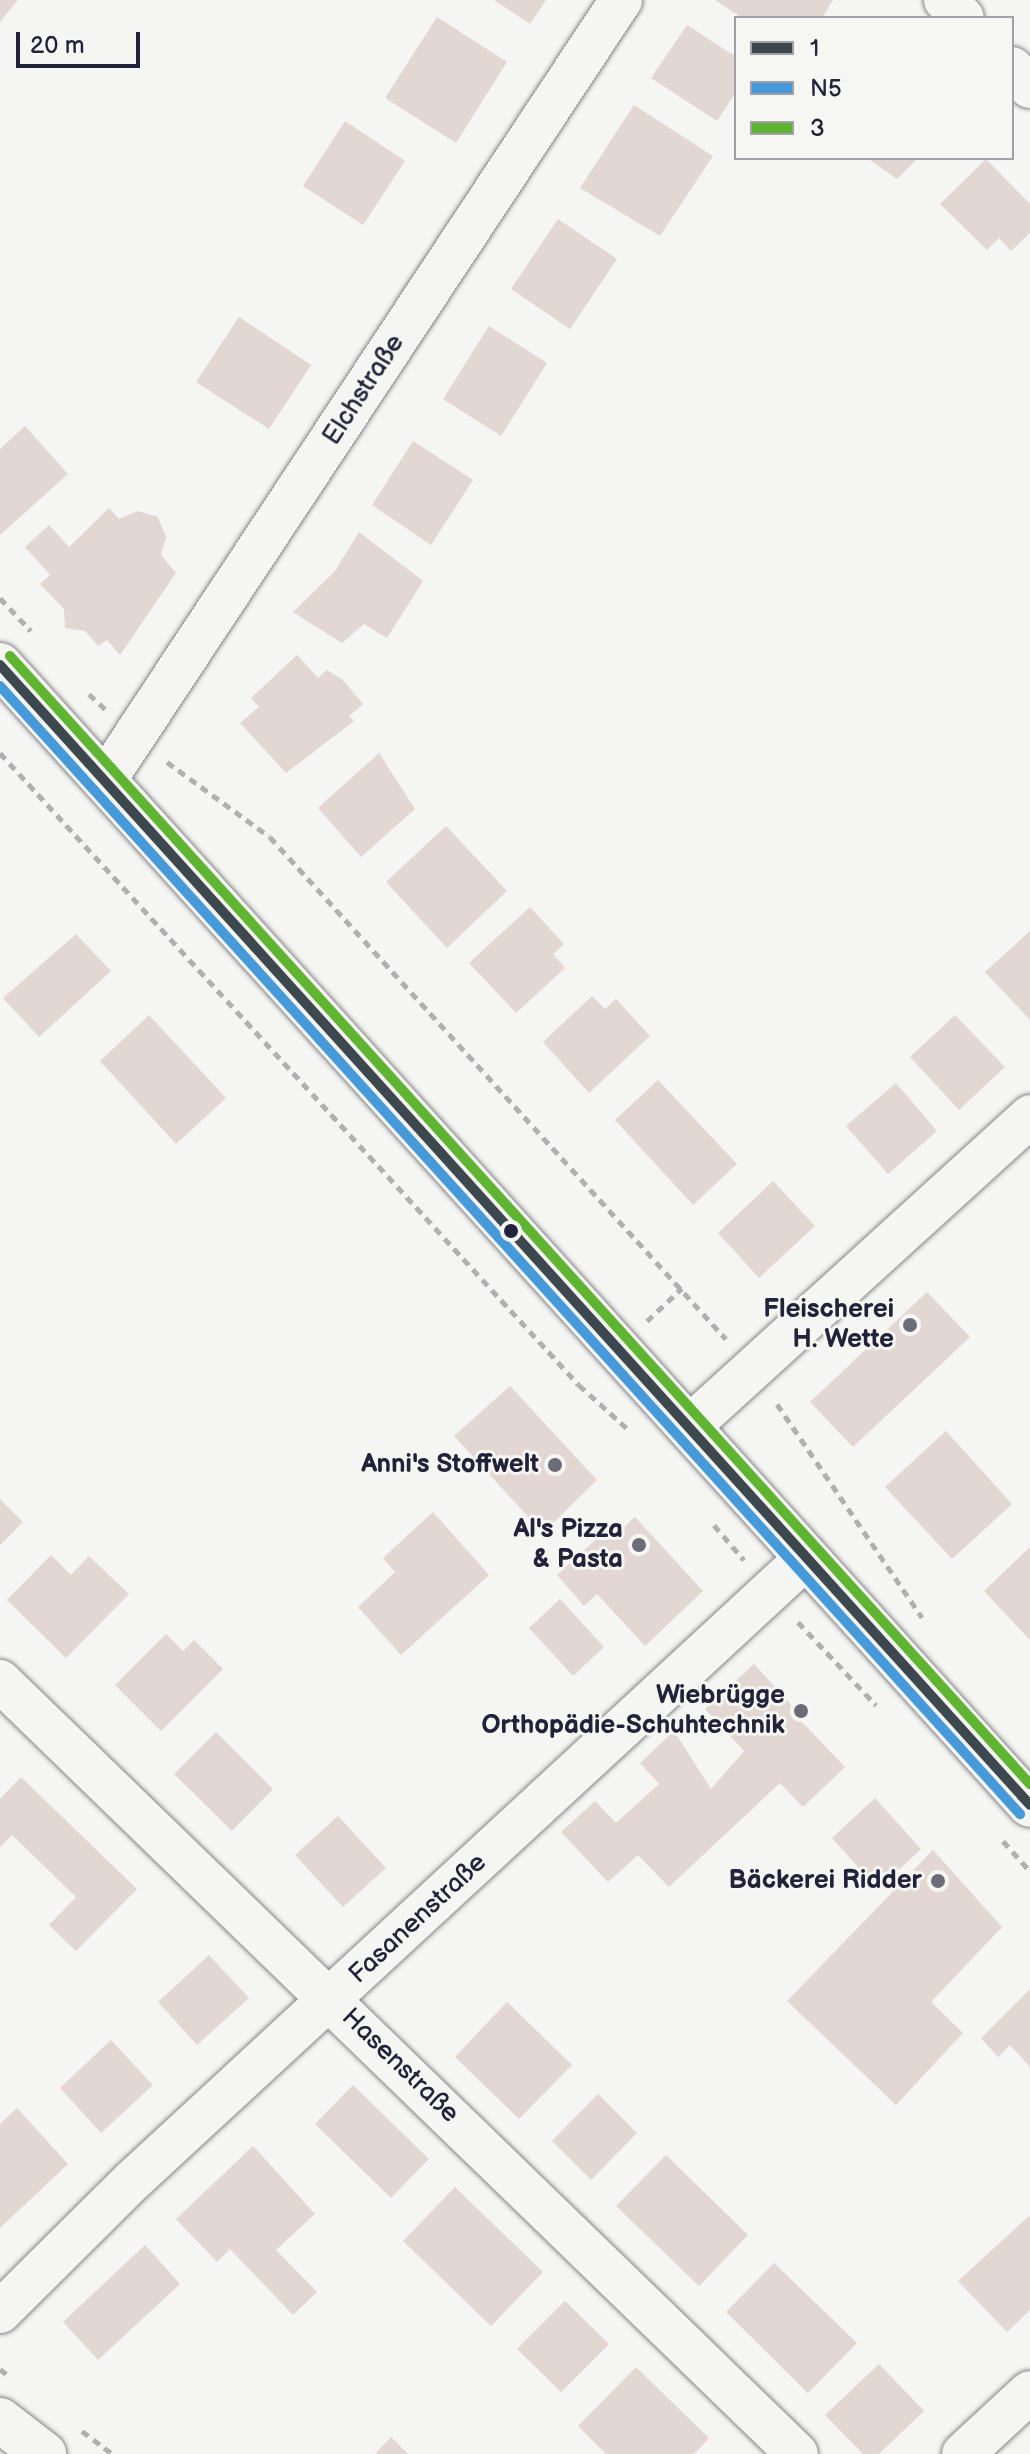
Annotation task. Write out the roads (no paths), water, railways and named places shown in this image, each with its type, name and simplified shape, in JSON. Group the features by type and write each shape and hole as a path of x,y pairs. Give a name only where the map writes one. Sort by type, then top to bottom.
{"main road":[{"path":"0,665 691,1425 803,1561 1030,1805"},
{"path":"0,2420 44,2454"}],"street":[{"name":"Elchstraße","path":"106,779 136,738 621,0"},
{"path":"945,0 961,16"},
{"path":"1014,70 1030,87"},
{"path":"691,1425 753,1373 1030,1116"},
{"name":"Fasanenstraße","path":"0,2312 803,1561"},
{"name":"Hasenstraße","path":"0,1681 797,2454"},
{"path":"963,2454 1030,2392"}],"place":[{"name":"Fleischerei H. Wette","path":"910,1325"},
{"name":"Anni's Stoffwelt","path":"555,1465"},
{"name":"Al's Pizza & Pasta","path":"639,1545"},
{"name":"Wiebrügge Orthopädie-Schuhtechnik","path":"801,1711"},
{"name":"Bäckerei Ridder","path":"938,1881"}]}
